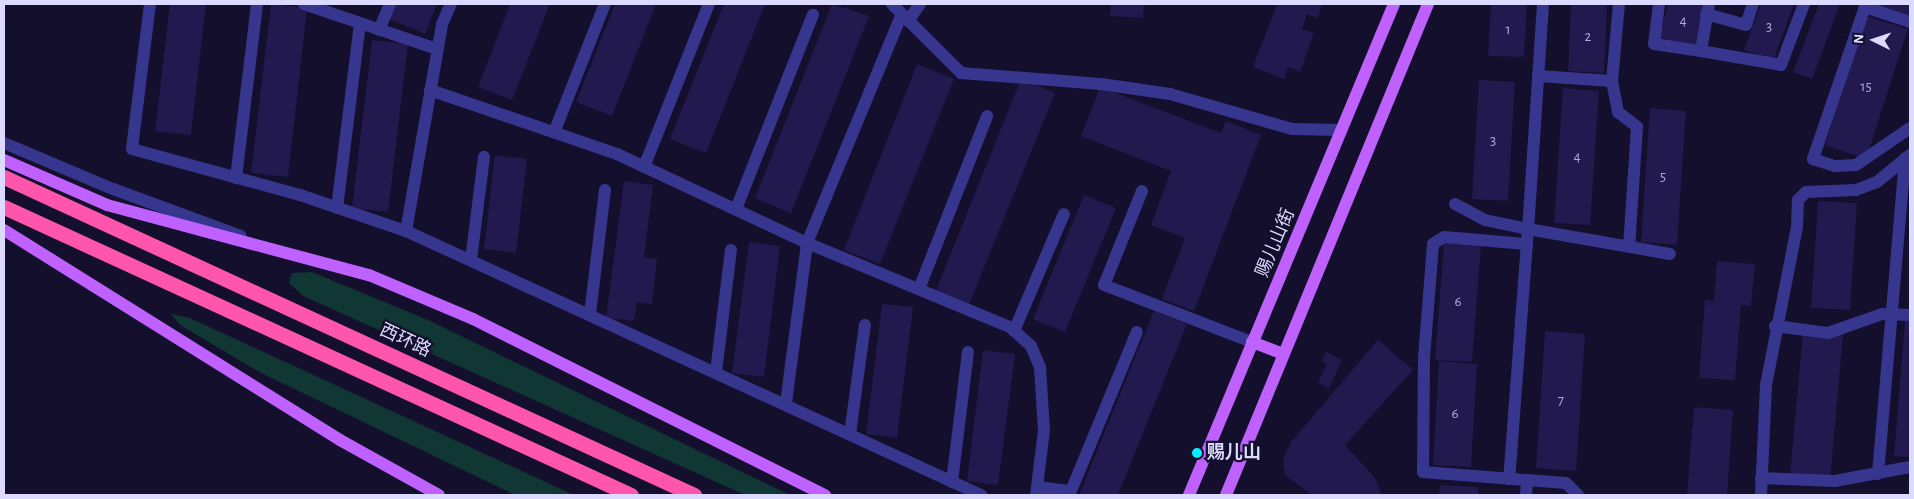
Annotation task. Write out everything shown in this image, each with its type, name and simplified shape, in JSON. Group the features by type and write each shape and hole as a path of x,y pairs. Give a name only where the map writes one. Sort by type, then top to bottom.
{"highway":[{"name":"西环路","path":"4,177 694,495"},
{"path":"4,207 85,242 631,495"}],"main road":[{"name":"赐儿山街","path":"1189,495 1394,4"},
{"path":"1226,495 1428,4"},
{"path":"4,160 107,205 307,260 369,275 473,319 824,495"},
{"path":"4,230 73,271 340,440 438,495"},
{"path":"1252,342 1283,354"}],"street":[{"path":"150,4 132,149 337,208 406,231 981,495"},
{"path":"236,178 258,4"},
{"path":"304,4 437,49"},
{"path":"379,30 390,4"},
{"path":"406,231 437,49 451,4"},
{"path":"555,130 605,4"},
{"path":"644,167 709,4"},
{"path":"892,4 961,73 1101,84 1170,94 1292,129 1342,130"},
{"path":"786,404 807,242 905,18 920,4"},
{"path":"1509,479 1528,244 1543,4"},
{"path":"1619,4 1612,81 1618,112 1637,127 1629,247"},
{"path":"1659,4 1654,44 1781,65 1804,4"},
{"path":"1701,51 1708,9 1746,25 1753,4"},
{"path":"1910,22 1866,5 1813,159 1835,166 1856,165 1910,128"},
{"path":"736,209 813,15"},
{"path":"337,208 360,24"},
{"path":"1538,76 1612,81"},
{"path":"430,90 462,105 555,130 644,167 807,242 1014,330 1031,346 1040,367 1044,430 1036,491 1071,491 1137,332"},
{"path":"919,289 987,116"},
{"path":"4,143 113,189 307,260"},
{"path":"471,260 484,156"},
{"path":"1878,474 1908,157"},
{"path":"1761,495 1775,326 1797,227 1798,200 1806,192 1856,190 1877,182 1908,157"},
{"path":"590,314 605,190"},
{"path":"1142,191 1104,285 1252,342"},
{"path":"1455,204 1485,220 1670,254"},
{"path":"1014,330 1064,214"},
{"path":"1528,244 1444,237 1433,244 1424,360 1423,472 1566,483 1578,495"},
{"path":"716,372 731,250"},
{"path":"1775,326 1828,333 1864,318 1893,313 1910,315"},
{"path":"850,434 865,325"},
{"path":"952,482 968,352"},
{"path":"1761,478 1835,481 1910,467"},
{"path":"1526,495 1527,480"}],"green space":[{"path":"312,272 428,320 790,495 745,495 303,296 289,283 292,273"},
{"path":"171,314 190,318 574,495 515,495 259,372 180,325"}],"building":[{"path":"170,4 206,4 191,135 155,131"},
{"path":"271,4 307,8 288,177 251,173"},
{"path":"395,4 437,4 425,34 389,19"},
{"path":"510,4 550,4 512,100 478,87"},
{"path":"615,4 656,4 612,116 576,102"},
{"path":"724,4 765,4 706,153 670,139"},
{"path":"832,4 869,16 791,213 755,198"},
{"path":"1111,4 1157,4 1144,6 1143,18 1110,16"},
{"path":"1277,4 1322,4 1318,18 1307,14 1302,29 1314,33 1300,72 1288,67 1284,79 1253,67"},
{"path":"1491,4 1527,4 1524,57 1488,56"},
{"path":"1571,4 1607,4 1604,73 1568,71"},
{"path":"1668,4 1708,4 1695,49 1659,39"},
{"path":"1761,4 1794,4 1773,61 1744,50"},
{"path":"1819,4 1840,4 1812,79 1793,72"},
{"path":"1874,4 1910,4 1910,16"},
{"path":"1866,16 1908,29 1866,159 1825,145"},
{"path":"372,40 408,44 388,212 352,208"},
{"path":"917,64 954,79 880,264 844,250"},
{"path":"1021,79 1055,93 968,307 935,293"},
{"path":"1479,80 1515,82 1508,201 1472,199"},
{"path":"1100,87 1221,133 1226,121 1261,135 1194,311 1162,299 1185,238 1151,225 1171,171 1081,136"},
{"path":"1563,88 1599,91 1590,225 1554,223"},
{"path":"1650,108 1686,111 1677,245 1641,242"},
{"path":"495,155 527,159 516,253 484,249"},
{"path":"624,181 653,185 644,257 657,259 652,304 637,302 634,321 606,318"},
{"path":"1084,195 1116,208 1065,332 1033,319"},
{"path":"1818,201 1857,203 1850,310 1811,308"},
{"path":"749,242 780,246 764,377 732,373"},
{"path":"1444,242 1481,245 1472,362 1435,360"},
{"path":"1717,261 1755,264 1751,306 1741,305 1735,380 1699,378 1705,300 1714,301"},
{"path":"882,304 913,307 897,438 866,434"},
{"path":"1154,311 1187,324 1118,495 1079,495"},
{"path":"1905,321 1910,321 1910,457 1894,456"},
{"path":"1545,331 1585,334 1576,471 1536,468"},
{"path":"1803,331 1843,335 1830,480 1790,476"},
{"path":"1378,340 1413,370 1345,445 1375,478 1382,495 1312,495 1285,475 1283,459 1291,442"},
{"path":"983,350 1015,354 998,485 967,481"},
{"path":"1326,352 1342,360 1329,388 1318,383 1327,364 1322,362"},
{"path":"1439,361 1477,364 1471,467 1433,465"},
{"path":"1694,407 1733,410 1727,495 1687,495"},
{"path":"1440,485 1478,487 1478,495 1439,495"}],"place":[{"name":"赐儿山","path":"1197,453"}]}
